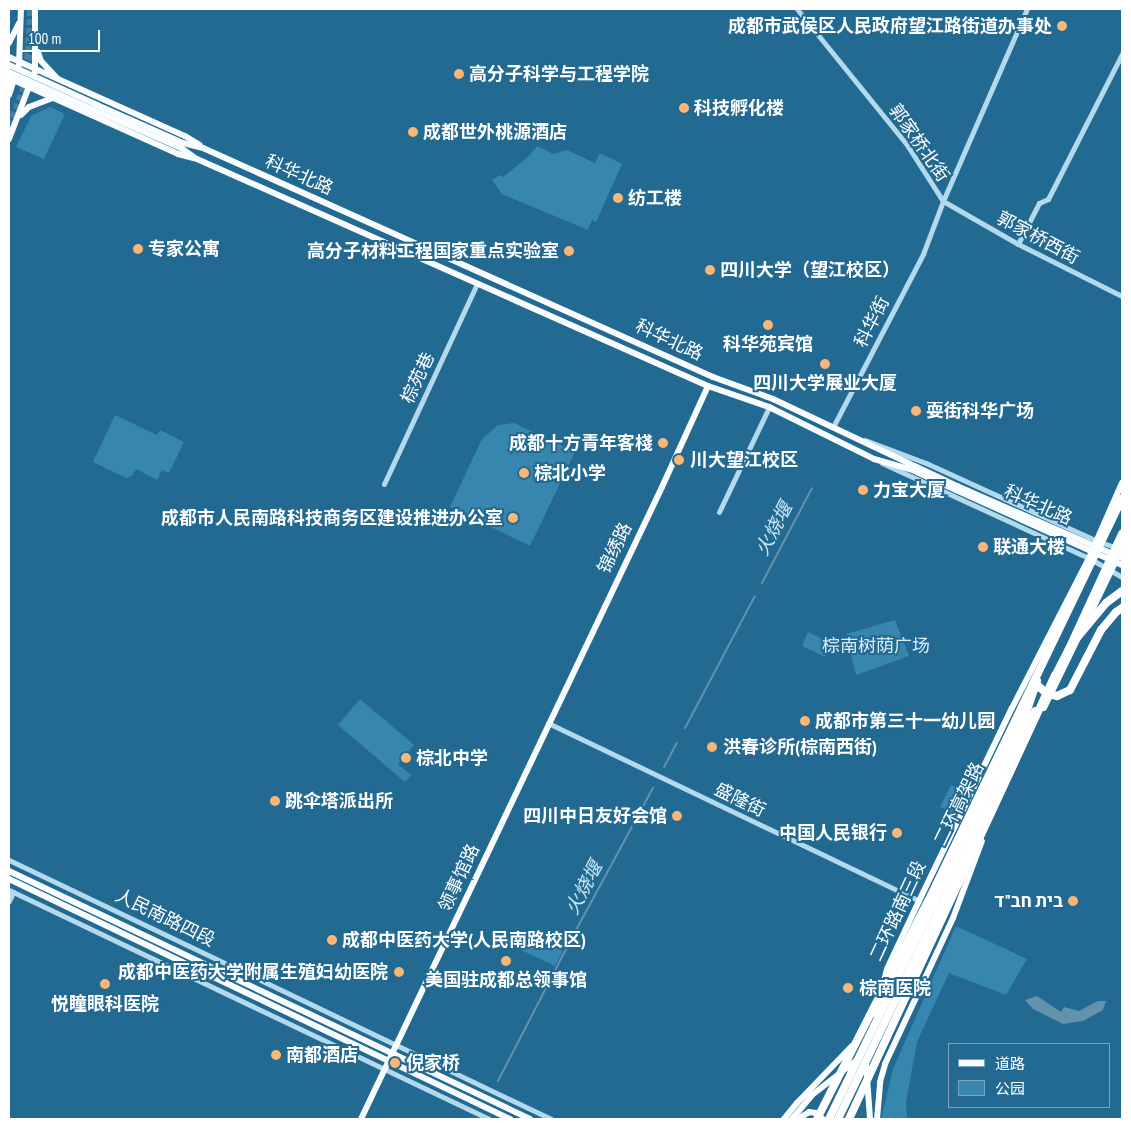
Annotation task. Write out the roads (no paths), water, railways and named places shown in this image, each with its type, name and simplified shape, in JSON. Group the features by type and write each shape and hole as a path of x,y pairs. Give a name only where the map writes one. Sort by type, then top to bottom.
{"highway":[{"path":"1122,491 1039,660 1036,670 1036,684 1042,692 1057,696 1070,690 1101,630 1122,608"},
{"name":"二环高架路","path":"817,1119 936,885 1122,498"},
{"name":"二环高架路","path":"849,1119 1054,676 1069,649 1122,534"},
{"path":"1069,649 1106,603 1122,591"},
{"path":"905,973 1025,716 1043,663"},
{"path":"838,1119 862,1061 889,1005 1054,676"},
{"path":"829,1119 862,1061 877,1016 889,1005"}],"main road":[{"path":"9,95 11,80 20,62 21,9"},
{"path":"9,138 19,118 36,70 35,9"},
{"path":"9,43 21,20"},
{"path":"36,42 42,61 59,80"},
{"name":"科华北路","path":"9,57 186,136 203,148"},
{"name":"科华北路","path":"9,65 181,148 198,160"},
{"name":"科华北路","path":"9,72 183,143 203,148 713,377 773,399 854,436 956,488"},
{"path":"19,118 29,107 50,97 42,89 42,82 46,77 50,76"},
{"name":"科华北路","path":"11,80 178,154 198,160 708,386 769,407 874,459 910,470 956,488 1122,558"},
{"name":"锦绣路","path":"548,723 662,487 708,386"},
{"name":"二环路南三段","path":"877,1016 887,969 1012,708 1089,558 1122,483"},
{"path":"956,488 1122,565"},
{"path":"889,1005 911,976 941,911 990,819 1112,573 1122,549"},
{"name":"领事馆路","path":"361,1119 548,723"},
{"path":"877,1119 880,1082 885,1064 953,918 990,819"},
{"name":"人民南路四段","path":"9,871 530,1119"},
{"name":"人民南路四段","path":"9,879 510,1119"},
{"path":"784,1119 864,1033 877,1016 890,985 920,927 919,901"},
{"path":"889,1005 926,974"},
{"path":"889,1005 890,985"},
{"path":"792,1119 805,1103 862,1061 870,1119"},
{"path":"798,1119 809,1112 816,1113 823,1119"}],"street":[{"name":"郭家桥北街","path":"797,9 907,145 943,201"},
{"name":"郭家桥北街","path":"943,201 1027,9"},
{"path":"1018,244 1039,203 1048,199 1122,54"},
{"name":"郭家桥西街","path":"943,201 1018,244 1122,296"},
{"name":"科华街","path":"834,427 923,254 943,201"},
{"name":"棕苑巷","path":"384,484 477,284"},
{"path":"719,512 769,407"},
{"path":"854,436 926,463 1097,541 1122,549"},
{"path":"874,459 906,476 1089,558 1122,578"},
{"name":"盛隆街","path":"548,723 919,901"},
{"name":"人民南路四段","path":"9,860 551,1119"},
{"path":"9,901 11,891 489,1119"}],"waterway":[{"name":"火烧堰","path":"762,583 812,488"},
{"name":"火烧堰","path":"685,728 755,596"},
{"name":"火烧堰","path":"664,767 677,743"},
{"name":"火烧堰","path":"498,1081 575,932 653,788"}],"tunnel":[{"path":"23,77 28,52 30,9"},
{"path":"9,126 30,70 33,47"}],"place":[{"name":"成都市武侯区人民政府望江路街道办事处","path":"1062,26"},
{"name":"高分子科学与工程学院","path":"459,74"},
{"name":"科技孵化楼","path":"684,108"},
{"name":"成都世外桃源酒店","path":"413,132"},
{"name":"纺工楼","path":"618,198"},
{"name":"专家公寓","path":"138,249"},
{"name":"高分子材料工程国家重点实验室","path":"569,251"},
{"name":"四川大学（望江校区）","path":"710,270"},
{"name":"科华苑宾馆","path":"768,325"},
{"name":"四川大学展业大厦","path":"825,364"},
{"name":"耍街科华广场","path":"916,411"},
{"name":"成都十方青年客棧","path":"663,443"},
{"name":"川大望江校区","path":"679,460"},
{"name":"棕北小学","path":"524,473"},
{"name":"力宝大厦","path":"863,490"},
{"name":"成都市人民南路科技商务区建设推进办公室","path":"513,518"},
{"name":"联通大楼","path":"983,547"},
{"name":"成都市第三十一幼儿园","path":"805,721"},
{"name":"洪春诊所(棕南西街)","path":"712,747"},
{"name":"棕北中学","path":"406,758"},
{"name":"跳伞塔派出所","path":"275,801"},
{"name":"四川中日友好会馆","path":"677,816"},
{"name":"中国人民银行","path":"897,833"},
{"name":"בית חב\"ד","path":"1073,901"},
{"name":"成都中医药大学(人民南路校区)","path":"332,940"},
{"name":"美国驻成都总领事馆","path":"506,961"},
{"name":"成都中医药大学附属生殖妇幼医院","path":"399,972"},
{"name":"悦瞳眼科医院","path":"105,984"},
{"name":"棕南医院","path":"848,988"},
{"name":"南都酒店","path":"276,1055"},
{"name":"倪家桥","path":"395,1063"}],"park label":[{"name":"棕南树荫广场","path":"876,646"}]}
